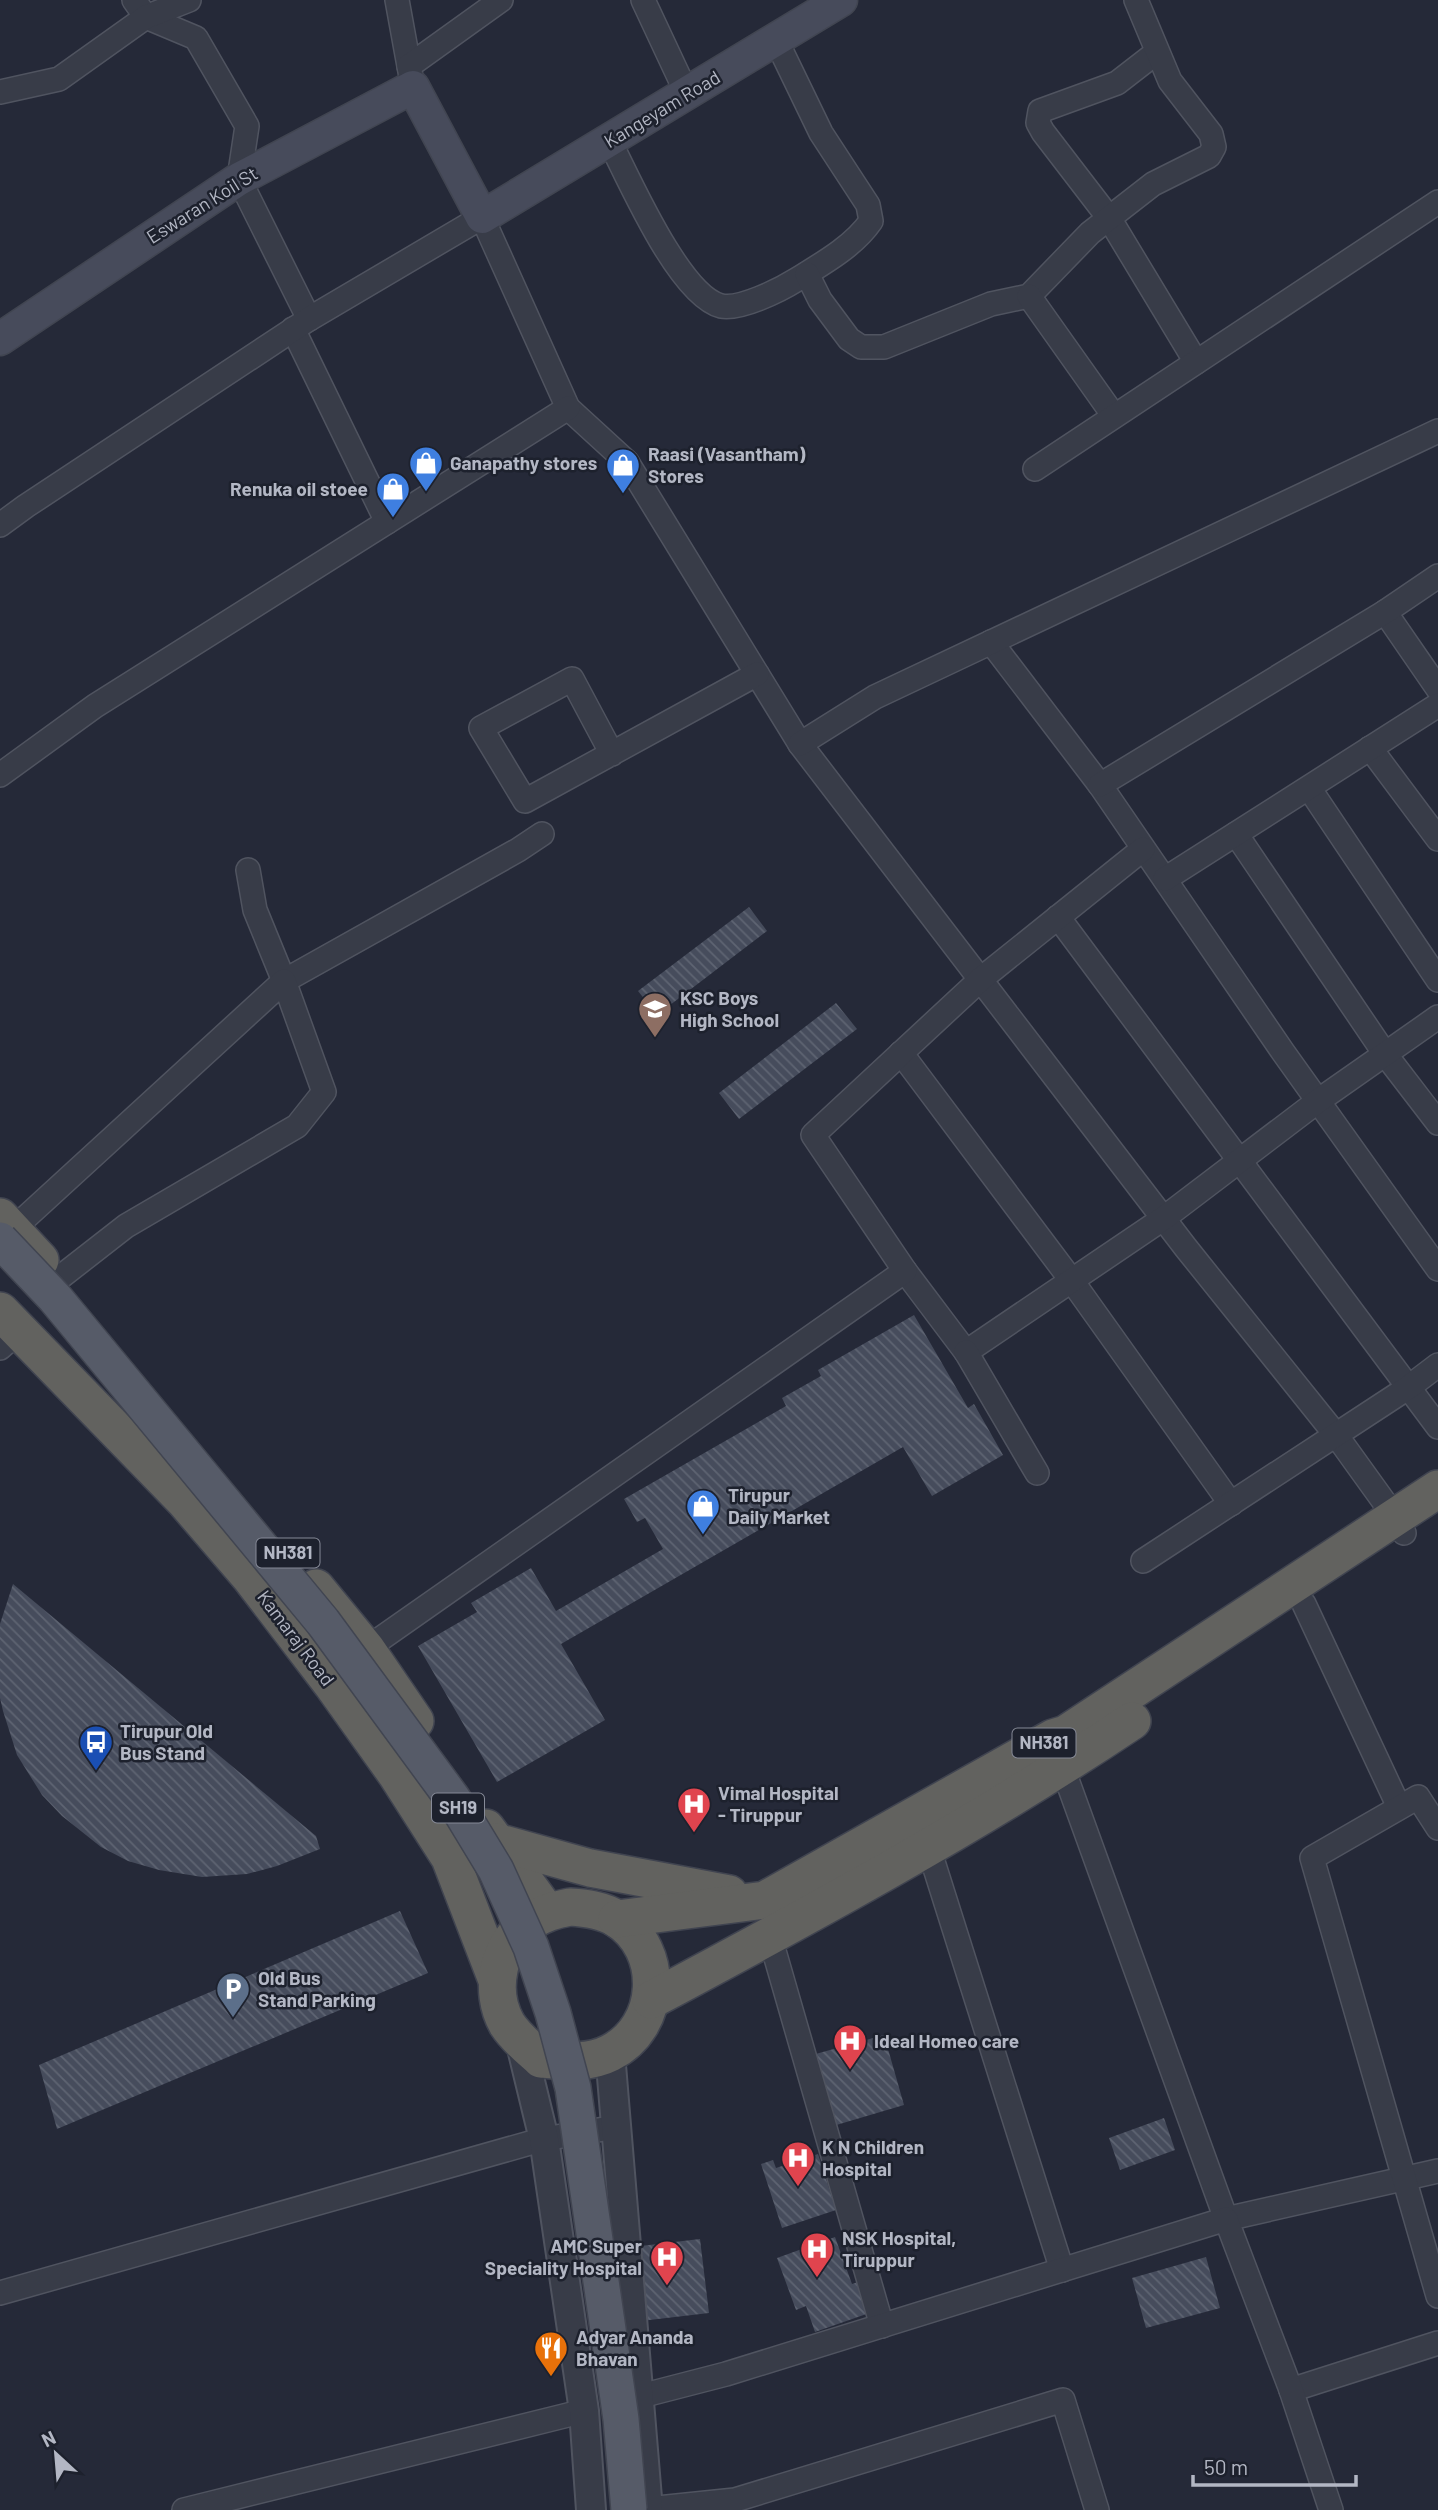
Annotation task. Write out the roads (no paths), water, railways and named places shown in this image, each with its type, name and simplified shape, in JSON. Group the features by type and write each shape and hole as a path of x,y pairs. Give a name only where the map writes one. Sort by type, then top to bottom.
{"highway":[{"name":"NH381","path":"4,1229 58,1279 366,1649 496,1842 547,1912"},
{"name":"Kamaraj Road","path":"6,1330 153,1466 251,1578 332,1684 397,1775 450,1858 497,1980"},
{"name":"NH381","path":"617,1919 765,1900 1057,1753 1304,1604 1400,1525 1438,1489"},
{"name":"NH381","path":"651,2000 770,1937 928,1846 1057,1753 1066,1734 1400,1525 1438,1509"},
{"path":"450,1858 496,1842 590,1868 765,1900"},
{"name":"NH381","path":"570,1907 595,1909 617,1919 634,1934 646,1954 652,1977 651,2000 643,2022 629,2040 610,2053 586,2061 541,2059 520,2040 507,2023 499,2002 497,1980 501,1958 512,1939 527,1923 547,1912 570,1907"}],"main road":[{"name":"Kangeyam Road","path":"482,217 841,0"},
{"name":"Eswaran Koil St","path":"0,339 239,179 411,76"},
{"path":"411,76 482,217"},
{"name":"SH19","path":"4,1229 55,1298 323,1622 453,1800 496,1870 531,1947 553,2013 573,2088 621,2419 629,2510"},
{"name":"SH19","path":"0,1272 54,1327 316,1637 438,1807 470,1862 516,1960 537,2018 554,2089 610,2449 612,2510"}],"street":[{"path":"0,92 59,79 140,9 189,0"},
{"path":"397,0 411,76 501,0"},
{"path":"643,0 687,93"},
{"path":"807,274 832,320 849,340 861,347 884,347 991,304 1029,296 1073,249 1109,218 1153,184 1209,156 1214,147 1211,134 1170,81 1136,0"},
{"path":"140,9 196,38 247,126 239,179 387,522"},
{"path":"610,140 671,258 708,300 723,307 743,304 783,289 862,234 871,220 867,205 821,133 776,40"},
{"path":"1157,52 1117,83 1040,111 1038,123 1109,218 1196,362"},
{"path":"1035,469 1438,202"},
{"path":"0,525 301,324 482,217 568,408 627,462 800,744 1164,1218 1336,1435 1400,1525"},
{"path":"1029,296 1114,416"},
{"path":"0,775 94,706 568,408"},
{"path":"800,744 875,697 1438,431"},
{"path":"1100,785 1385,612 1438,576"},
{"path":"1385,612 1438,689"},
{"path":"991,642 1100,785 1318,1101 1438,1269"},
{"path":"612,754 572,679 481,728 524,801 612,754 757,674"},
{"path":"1165,880 1438,705"},
{"path":"1370,748 1438,839"},
{"path":"1309,788 1438,980"},
{"path":"4,1229 284,981 542,834"},
{"path":"1236,834 1385,1054 1438,1123"},
{"path":"1037,1473 966,1352 905,1272 813,1135 981,979 1143,849"},
{"path":"58,1279 126,1226 297,1126 324,1092 255,910 248,870"},
{"path":"1058,917 1438,1427"},
{"path":"966,1352 1164,1218 1318,1101 1438,1017"},
{"path":"901,1053 1072,1280 1231,1504"},
{"path":"366,1649 905,1272"},
{"path":"1143,1561 1409,1387 1438,1365"},
{"path":"1304,1604 1399,1807"},
{"path":"1057,1753 1291,2390 1331,2510"},
{"path":"1438,1828 1418,1797 1312,1858 1438,2296"},
{"path":"928,1846 1062,2270"},
{"path":"770,1937 882,2326"},
{"path":"520,2040 544,2139 584,2411 591,2510"},
{"path":"610,2053 648,2510 736,2505 1063,2400 1097,2510"},
{"path":"0,2292 544,2139 616,2127"},
{"path":"637,2397 726,2374 1226,2219 1438,2171"},
{"path":"1291,2390 1438,2343"},
{"path":"186,2510 584,2411"}],"place":[{"name":"Ganapathy stores","path":"426,493"},
{"name":"Raasi (Vasantham) Stores","path":"623,495"},
{"name":"Renuka oil stoee","path":"393,519"},
{"name":"KSC Boys High School","path":"655,1039"},
{"name":"Tirupur Daily Market","path":"703,1536"},
{"name":"Tirupur Old Bus Stand","path":"96,1772"},
{"name":"Vimal Hospital - Tiruppur","path":"694,1834"},
{"name":"Old Bus Stand Parking","path":"233,2019"},
{"name":"Ideal Homeo care","path":"850,2071"},
{"name":"K N Children Hospital","path":"798,2188"},
{"name":"NSK Hospital, Tiruppur","path":"817,2279"},
{"name":"AMC Super Speciality Hospital","path":"667,2287"},
{"name":"Adyar Ananda Bhavan","path":"551,2378"}]}
